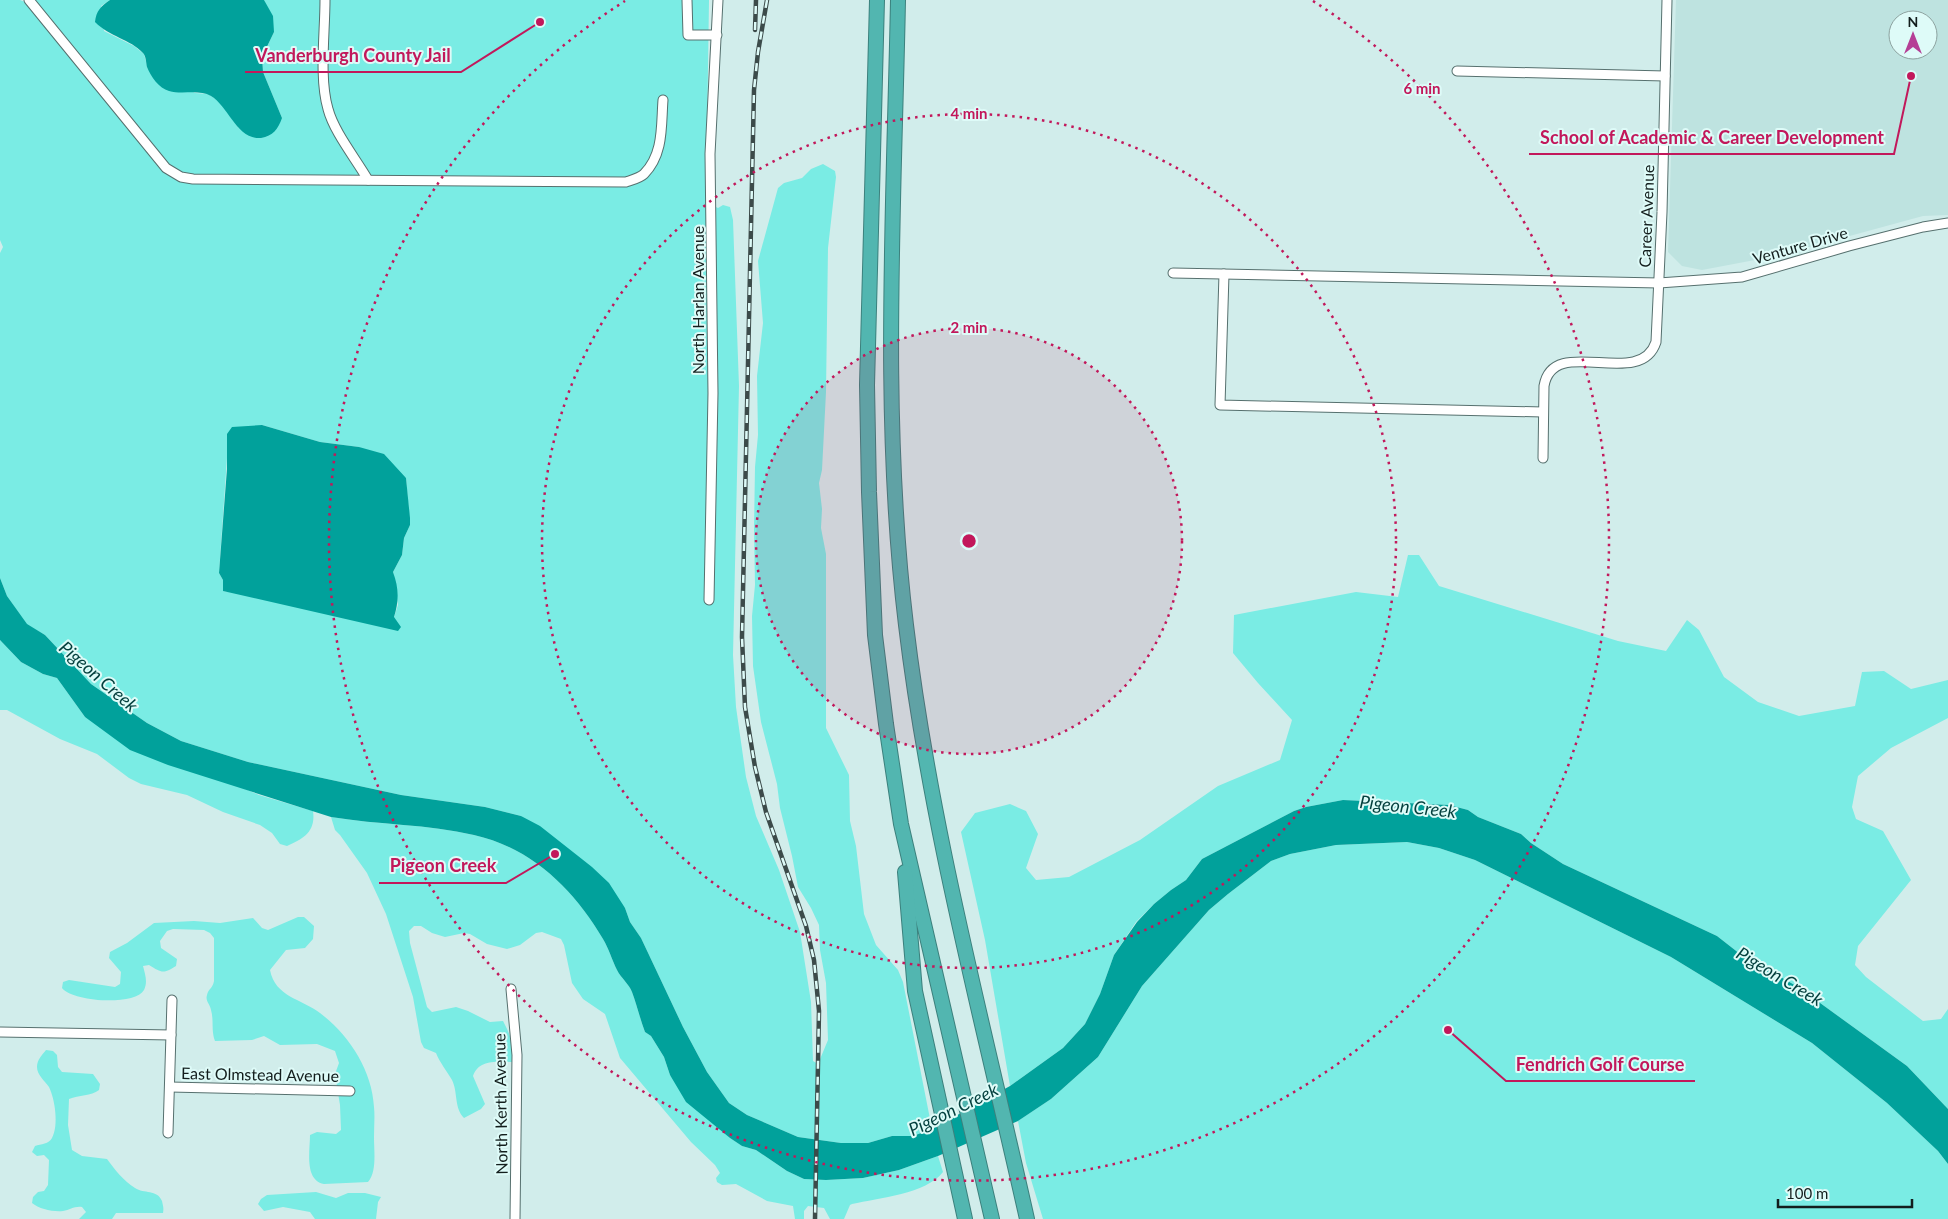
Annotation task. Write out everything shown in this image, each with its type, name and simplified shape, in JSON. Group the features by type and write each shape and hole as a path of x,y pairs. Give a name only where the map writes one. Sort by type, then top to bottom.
{"highway":[{"path":"877,0 868,385 869,492 876,635 886,724 901,824 915,991 965,1219"},
{"path":"898,0 891,392 894,489 906,624 932,796 1026,1219"},
{"path":"901,824 992,1219"}],"street":[{"path":"29,0 166,168 181,177 193,179 626,182 643,175 660,148 663,100"},
{"path":"326,0 324,85 328,110 338,131 368,180"},
{"path":"687,0 688,35 717,35"},
{"name":"North Harlan Avenue","path":"709,600 712,393 710,154 718,0"},
{"name":"Career Avenue","path":"1543,412 1544,382 1548,374 1559,366 1573,362 1630,363 1640,360 1652,350 1657,337 1667,0"},
{"path":"1457,71 1665,76"},
{"name":"Venture Drive","path":"1173,273 1659,283 1742,277 1849,246 1948,223"},
{"path":"1224,274 1220,405 1543,412 1543,458"},
{"name":"North Kerth Avenue","path":"511,989 517,1055 515,1219"},
{"path":"168,1133 172,1000"},
{"path":"0,1032 171,1035"},
{"name":"East Olmstead Avenue","path":"170,1087 350,1091"}],"shaded area":[{"path":"0,0 20,0 30,4 33,0 110,0 101,6 104,31 134,46 144,54 148,69 195,93 208,94 219,101 239,128 282,118 263,72 262,57 274,32 264,0 709,0 706,202 718,208 723,205 730,207 733,220 739,386 733,655 736,707 746,777 756,816 779,870 800,932 811,1002 813,1061 818,1064 828,1040 826,983 820,950 819,925 798,887 780,808 777,784 761,722 753,666 752,616 755,585 755,467 758,435 757,376 763,323 758,261 778,188 784,183 802,178 811,169 823,164 835,171 836,177 828,248 826,392 822,470 819,483 822,509 821,528 826,554 826,728 849,775 850,821 856,846 864,914 876,945 898,970 903,982 932,1129 913,1136 892,1136 868,1143 841,1143 798,1137 747,1115 729,1103 707,1072 683,1027 641,938 630,922 625,908 521,816 485,807 401,795 248,762 181,741 147,723 91,684 45,635 27,625 7,596 0,578 0,253 3,247 0,240","holes":["262,425 320,442 359,447 406,478 410,525 404,538 402,555 393,572 398,605 394,617 223,591 223,580 219,573 227,458"]},
{"path":"1676,0 1948,0 1948,215 1923,216 1776,256 1702,270 1682,266 1668,252"},
{"path":"1408,555 1419,555 1439,586 1618,641 1666,651 1687,620 1699,630 1724,677 1758,702 1799,716 1855,706 1862,672 1884,671 1911,689 1948,680 1948,718 1891,748 1858,776 1852,807 1856,819 1883,831 1911,880 1858,946 1855,965 1866,977 1923,1021 1941,1019 1948,1009 1948,1109 1907,1066 1798,987 1740,954 1717,936 1563,864 1531,843 1521,834 1478,817 1468,810 1449,805 1343,800 1294,811 1202,859 1186,880 1154,904 1136,922 1114,955 1100,994 1085,1024 1063,1048 1010,1086 985,940 961,832 975,813 1010,804 1026,811 1038,834 1026,868 1036,880 1069,877 1140,840 1218,786 1280,760 1292,720 1233,653 1234,615 1356,592 1398,597"},
{"path":"0,640 21,662 43,674 57,678 85,717 259,795 313,811 312,824 307,834 287,846 280,844 272,833 260,825 223,812 187,795 141,784 129,778 97,754 60,739 7,710 0,710"},
{"path":"331,817 457,831 495,841 533,861 565,888 592,921 603,939 617,970 629,986 645,1032 651,1036 664,1057 670,1075 730,1138 742,1146 756,1150 787,1171 804,1179 863,1178 899,1170 938,1156 943,1172 935,1179 914,1190 852,1204 844,1219 830,1219 824,1208 808,1206 804,1211 804,1219 795,1219 793,1206 767,1201 736,1184 722,1185 717,1182 716,1178 720,1173 715,1165 691,1142 620,1058 605,1014 583,999 572,983 561,939 542,932 536,933 520,945 507,949 487,944 470,934 464,933 445,937 432,933 421,926 414,926 409,931 410,943 427,1007 432,1012 456,1007 490,1022 503,1021 511,1041 513,1051 512,1062 484,1064 476,1071 473,1076 485,1104 481,1109 464,1118 457,1105 452,1080 436,1053 424,1048 421,1042 413,997 386,914 367,873 335,830"},
{"path":"1407,842 1439,848 1475,860 1671,957 1812,1043 1887,1103 1938,1151 1948,1164 1948,1219 1043,1219 1026,1163 1018,1121 1051,1099 1098,1057 1142,986 1209,910 1271,861 1290,854 1336,845"},
{"path":"298,917 304,917 314,926 313,939 305,948 286,950 270,970 277,986 283,992 313,1008 331,1022 349,1043 364,1067 372,1093 374,1111 374,1167 368,1182 324,1184 313,1177 311,1171 309,1156 310,1135 317,1132 336,1134 341,1130 340,1105 335,1074 339,1063 335,1051 317,1044 280,1045 264,1036 252,1040 215,1041 212,1014 207,999 214,981 214,938 210,933 204,930 173,929 167,931 160,941 161,948 177,959 176,966 162,972 149,965 143,966 146,984 144,990 138,995 117,1000 90,999 68,993 62,988 63,982 69,980 115,987 120,984 121,972 109,958 110,952 127,943 154,923 194,921 220,923 253,918 262,928 268,930"},
{"path":"46,1050 53,1051 57,1055 58,1067 62,1072 93,1074 100,1084 99,1090 96,1092 69,1099 68,1125 72,1150 82,1156 107,1159 131,1185 139,1190 154,1193 160,1197 163,1213 116,1213 112,1219 79,1219 86,1212 82,1207 55,1211 32,1203 33,1197 38,1192 44,1191 48,1185 49,1160 44,1155 37,1156 32,1152 35,1146 51,1140 55,1127 55,1112 51,1092 37,1070 37,1064"},
{"path":"316,1192 336,1198 348,1193 365,1193 381,1197 378,1202 376,1219 315,1219 310,1212 283,1207 264,1211 258,1204 267,1195"}],"water":[{"path":"110,0 264,0 273,16 274,32 262,57 263,72 282,118 277,129 265,137 253,137 239,128 223,107 211,96 201,93 174,92 162,87 151,75 145,57 138,48 95,22 96,15 100,9"},
{"path":"262,425 320,442 359,447 384,454 406,478 410,525 404,538 402,555 393,572 398,594 394,617 401,627 398,631 223,591 223,580 219,573 227,469 227,434 232,427"},
{"path":"0,578 7,596 27,624 45,635 91,684 147,723 181,741 248,762 401,795 485,807 521,816 540,826 592,867 609,883 641,938 683,1027 707,1072 729,1103 747,1115 798,1137 841,1143 868,1143 892,1136 913,1136 932,1129 1010,1086 1063,1048 1085,1024 1100,994 1114,955 1137,922 1154,904 1186,880 1202,859 1294,811 1343,800 1449,805 1468,810 1478,817 1521,834 1531,843 1563,864 1717,936 1740,954 1798,987 1907,1066 1948,1109 1948,1164 1938,1151 1887,1103 1812,1043 1671,957 1475,860 1439,848 1407,842 1336,845 1290,854 1271,861 1209,910 1142,986 1098,1057 1051,1099 1018,1121 938,1156 899,1170 863,1178 804,1179 787,1171 756,1150 742,1146 686,1102 670,1075 664,1057 651,1036 645,1032 632,992 617,970 603,939 592,921 565,888 533,861 495,841 457,831 331,817 168,765 130,750 85,717 57,678 43,674 21,662 0,640"}],"railway":[{"path":"755,30 756,0"},
{"path":"767,0 754,90 742,637 745,707 755,767 766,812 806,926 814,960 819,1011 815,1219"}],"place":[{"name":"Vanderburgh County Jail","path":"540,22"},
{"name":"School of Academic & Career Development","path":"1911,76"},
{"name":"Pigeon Creek","path":"555,854"},
{"name":"Fendrich Golf Course","path":"1448,1030"}]}
